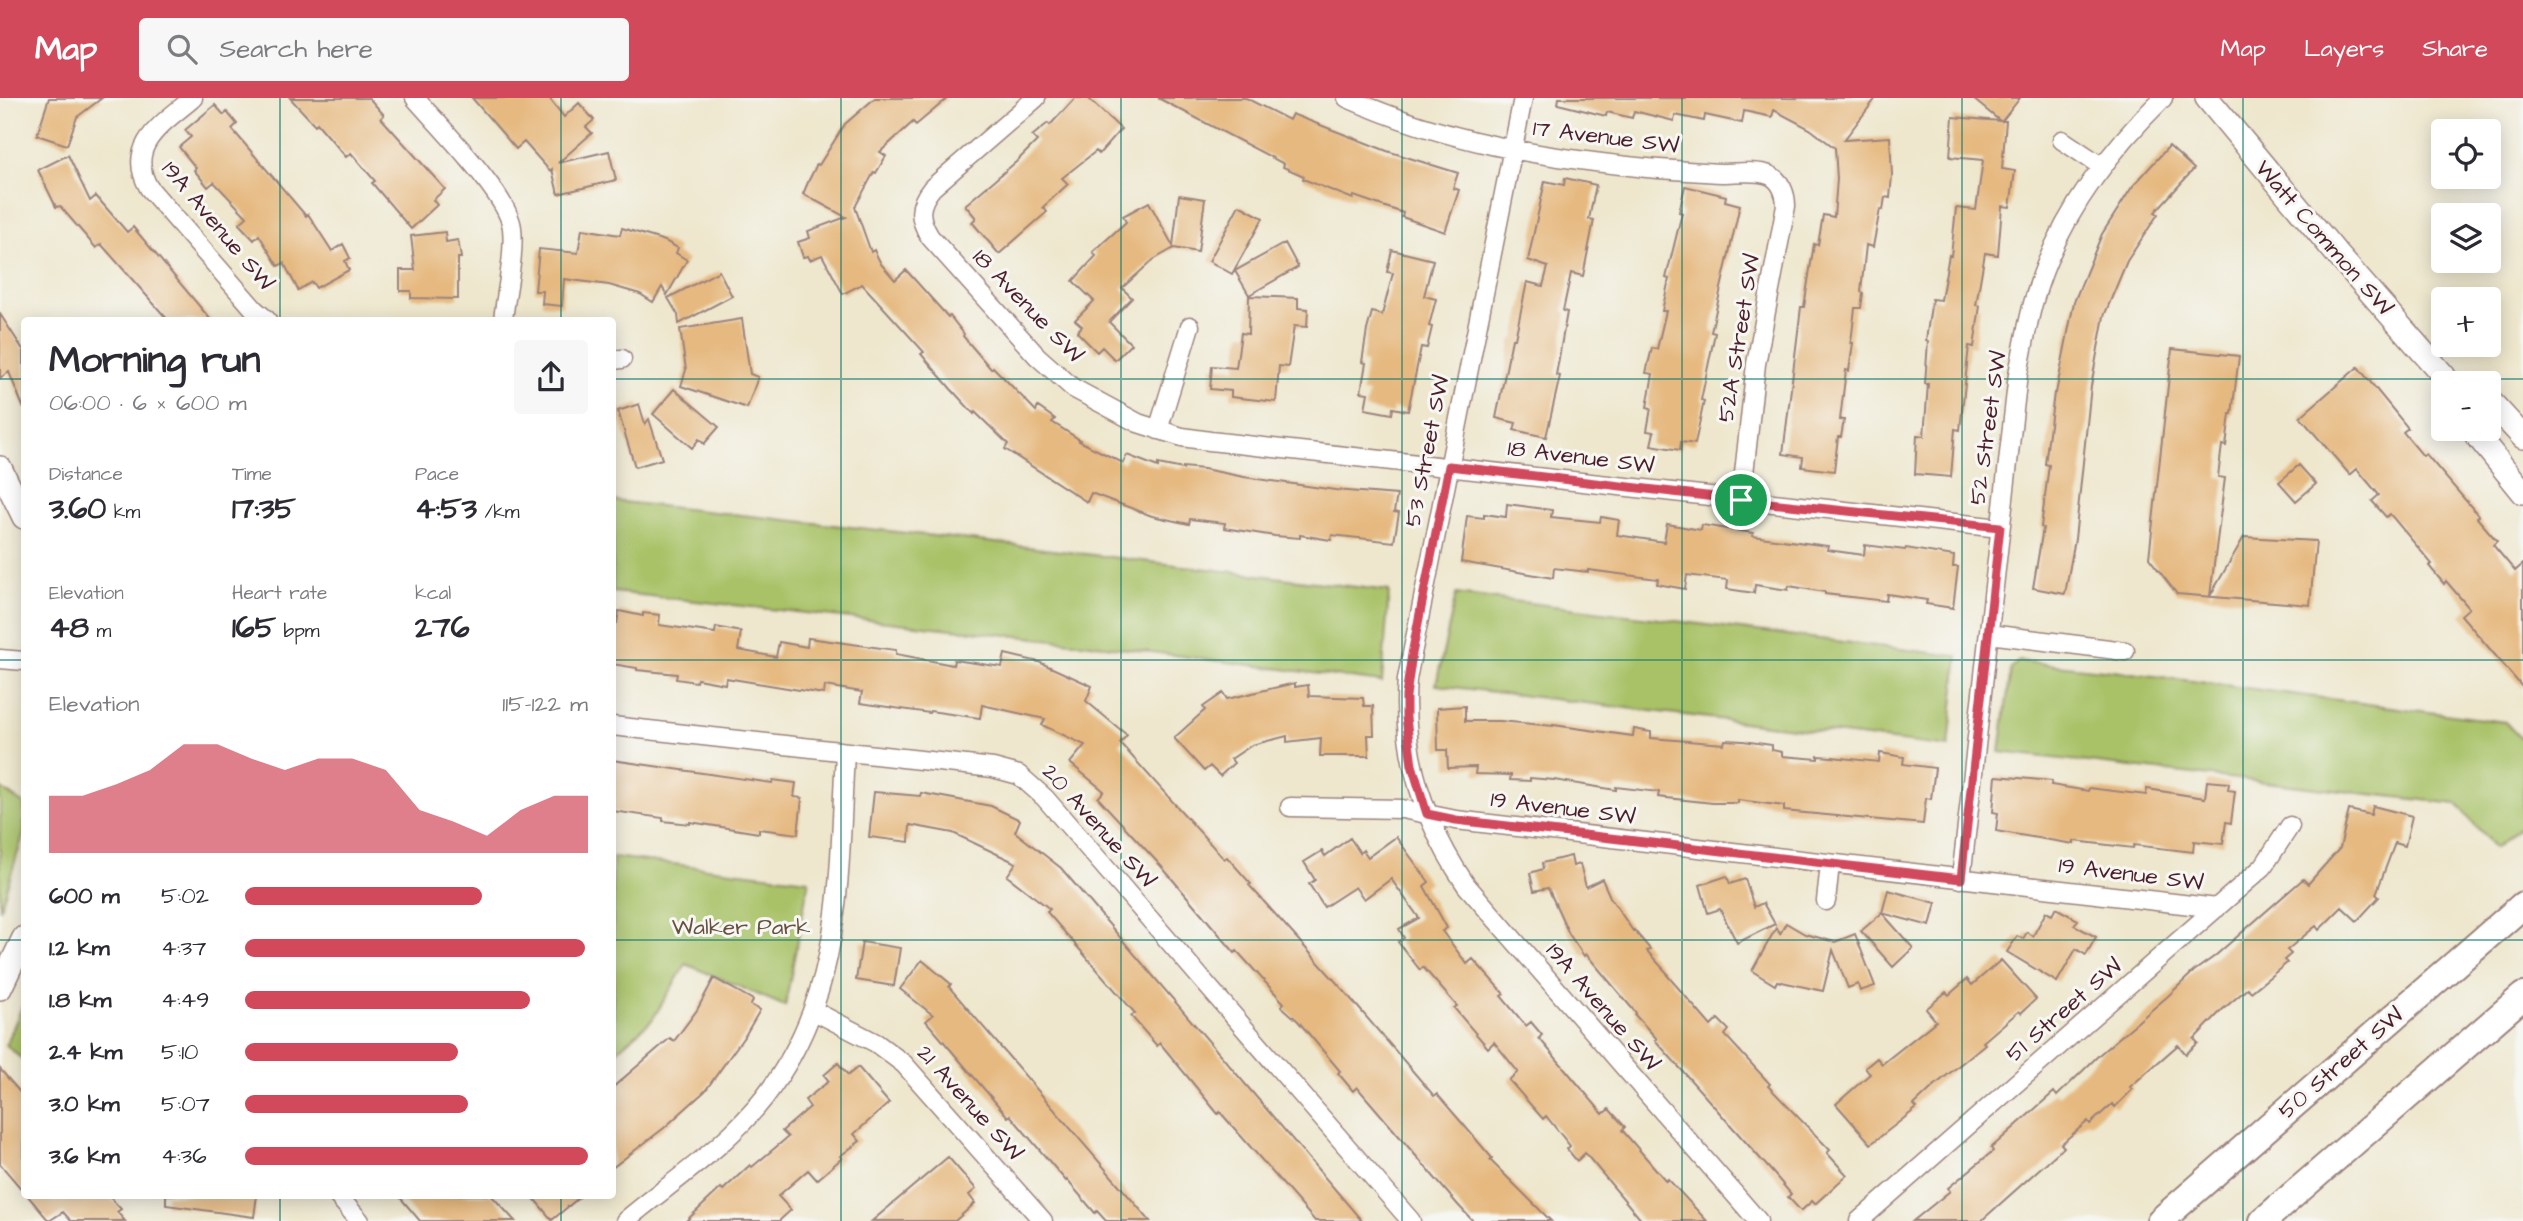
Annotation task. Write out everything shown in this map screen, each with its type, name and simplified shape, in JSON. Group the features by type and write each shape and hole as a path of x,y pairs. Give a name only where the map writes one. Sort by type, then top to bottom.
{"main road":[{"name":"50 Street SW","path":"2160,1221 2523,905"},
{"path":"2483,1032 2523,985"},
{"path":"2263,1221 2523,996"}],"street":[{"name":"19A Avenue SW","path":"193,98 147,140 140,159 144,179 149,188 263,317"},
{"path":"415,98 497,193 508,211 513,239 503,317"},
{"name":"18 Avenue SW","path":"1036,98 932,188 921,205 920,213 930,237 1037,356 1095,402 1138,423 1210,441 2000,527"},
{"name":"17 Avenue SW","path":"1347,98 1413,124 1512,151 1689,172 1757,173 1773,177 1780,184"},
{"name":"53 Street SW","path":"1427,814 1412,765 1406,696 1412,654 1523,98"},
{"name":"52 Street SW","path":"1961,879 2018,374 2034,299 2064,228 2101,166 2163,98"},
{"name":"Watt Common SW","path":"2207,98 2336,253 2441,371"},
{"path":"2062,140 2101,166"},
{"name":"52A Street SW","path":"1741,500 1759,339 1786,206 1780,184"},
{"path":"1158,430 1190,326"},
{"path":"2501,413 2523,437"},
{"path":"2482,441 2523,492"},
{"path":"0,468 21,511"},
{"path":"1989,634 2125,651"},
{"path":"0,659 21,661"},
{"name":"20 Avenue SW","path":"616,726 993,768 1019,775 1032,785 1410,1221"},
{"path":"625,1221 717,1146 763,1100 794,1051 814,1011 835,930 845,753"},
{"name":"19 Avenue SW","path":"1290,807 1402,809 1470,822 2217,908"},
{"name":"19A Avenue SW","path":"1427,814 1453,865 1481,904 1758,1221"},
{"name":"51 Street SW","path":"1859,1221 2263,867 2290,826"},
{"path":"1826,901 1830,864"},
{"path":"0,988 21,944"},
{"name":"21 Avenue SW","path":"814,1011 876,1043 904,1065 1035,1218"},
{"path":"341,1199 360,1221"}],"green space":[{"path":"616,501 971,540 1389,591 1382,682 1090,644 616,592"},
{"path":"1456,594 1958,656 1949,747 1436,685"},
{"path":"2019,661 2505,722 2523,741 2523,825 2495,848 2457,804 2000,752 2011,668"},
{"path":"0,788 21,802 21,843 0,910"},
{"name":"Walker Park","path":"616,857 809,880 785,1006 686,964 652,1020 616,1051"},
{"path":"21,1009 21,1058 6,1045"}],"building":[{"path":"49,98 102,98 77,117 67,145 37,135"},
{"path":"290,98 369,98 384,115 381,118 445,189 433,200 437,205 411,229 372,183 375,181 351,153 346,157 317,123 315,125"},
{"path":"472,98 549,98 564,117 579,103 594,120 586,127 592,133 558,163 609,151 616,180 558,194 552,169 550,171 524,142 516,149"},
{"path":"875,98 948,98 916,125 913,122 880,152 886,156 855,207 871,252 874,250 881,264 895,280 906,270 948,317 950,316 991,369 993,367 1036,411 1038,407 1055,419 1052,422 1079,441 1123,463 1127,455 1158,467 1158,464 1183,469 1204,469 1335,490 1397,495 1394,512 1399,513 1394,542 1332,535 1331,540 1300,535 1300,538 1275,536 1224,528 1225,523 1190,519 1189,524 1152,516 1091,493 1087,502 1005,449 1008,444 951,389 921,354 924,352 862,284 843,294 822,255 810,260 808,256 803,257 798,242 810,238 808,231 846,217 803,194 809,180 845,124"},
{"path":"1075,98 1088,98 1121,129 1099,154 1096,151 1062,178 1068,184 1043,207 1047,212 999,254 972,222 976,218 965,205 1016,162 1037,141 1032,136 1048,123 1050,125"},
{"path":"1158,98 1246,98 1289,120 1292,114 1387,151 1458,173 1453,188 1459,190 1445,232 1402,217 1403,213 1354,196 1353,199 1303,179 1304,176 1283,167 1284,164"},
{"path":"1559,98 1876,98 1844,140 1890,137 1892,175 1890,198 1885,197 1883,210 1880,209 1873,247 1866,245 1861,308 1855,308 1853,343 1849,371 1846,370 1840,420 1844,420 1841,437 1838,437 1834,471 1802,467 1803,457 1783,454 1801,307 1804,307 1814,244 1818,245 1823,215 1834,217 1837,179 1835,148 1810,129 1774,110 1772,117 1744,111 1742,123 1705,115 1704,121 1675,115 1674,121 1634,111 1632,118 1607,112 1606,116 1558,104"},
{"path":"1972,98 2020,98 2002,121 2006,121 2002,169 2015,171 2010,207 2002,206 1998,255 1985,253 1976,305 1980,306 1974,347 1969,346 1960,430 1955,429 1951,477 1915,474 1917,435 1924,436 1928,384 1925,384 1926,340 1932,299 1941,300 1949,255 1951,256 1956,208 1976,210 1983,160 1950,157 1953,117 2000,121"},
{"path":"215,105 224,115 227,112 237,124 232,129 306,216 308,214 332,251 343,244 350,258 345,261 349,270 316,288 312,282 298,290 284,263 278,266 259,235 254,240 239,224 247,217 214,182 208,187 194,170 196,168 179,147 191,137 185,130"},
{"path":"2169,146 2194,169 2155,212 2158,214 2127,261 2104,316 2091,386 2075,539 2065,594 2033,588 2043,528 2049,465 2045,464 2054,393 2074,302 2102,234 2132,187"},
{"path":"68,155 90,201 96,196 127,232 133,227 208,317 165,317 101,244 96,248 60,206 56,207 38,170"},
{"path":"1565,178 1596,185 1589,219 1594,220 1583,276 1571,273 1563,311 1567,312 1556,375 1560,376 1546,437 1514,430 1516,423 1496,418 1527,282 1543,286 1548,267 1528,260 1545,181 1564,185"},
{"path":"1685,186 1726,196 1725,201 1740,205 1711,332 1715,333 1695,444 1681,442 1680,450 1651,445 1654,432 1647,431 1651,408 1647,407 1653,374 1646,373 1652,348 1657,349 1666,311 1662,311 1669,279 1666,278 1682,213 1679,212"},
{"path":"1179,195 1205,199 1198,252 1174,248 1153,260 1122,288 1132,298 1109,322 1131,344 1115,360 1102,347 1097,352 1077,332 1082,326 1075,320 1094,301 1073,281 1096,256 1093,252 1126,222 1123,216 1149,202 1173,246"},
{"path":"1239,205 1263,218 1232,274 1209,261"},
{"path":"622,228 665,241 678,248 676,253 687,260 667,295 662,287 653,302 640,294 609,285 564,279 562,306 542,304 543,291 535,291 539,249 578,253 582,229 620,235"},
{"path":"445,232 446,242 458,240 461,258 458,258 458,299 411,298 411,291 400,291 400,270 415,270 411,236"},
{"path":"1285,243 1298,267 1249,295 1235,271"},
{"path":"1392,250 1433,260 1424,296 1436,299 1427,348 1421,347 1408,411 1393,408 1392,414 1365,409 1368,393 1361,392 1366,363 1362,362 1367,330 1372,312 1382,315 1393,273 1387,272"},
{"path":"719,271 732,296 679,324 678,315 668,298"},
{"path":"1249,296 1298,298 1298,308 1308,309 1307,327 1294,326 1288,367 1279,366 1276,402 1231,397 1231,391 1210,389 1212,366 1236,368 1241,333 1248,334"},
{"path":"0,314 21,346 21,402 9,372 0,378"},
{"path":"742,319 750,374 758,377 747,408 681,386 686,370 680,329"},
{"path":"2172,349 2239,356 2232,414 2226,446 2222,445 2218,477 2225,478 2210,596 2244,537 2316,541 2310,605 2177,594 2149,558"},
{"path":"2358,367 2408,428 2403,432 2423,456 2426,454 2479,516 2477,518 2497,541 2493,545 2515,571 2523,564 2523,688 2461,615 2469,608 2446,581 2444,584 2429,566 2432,564 2390,514 2386,517 2372,501 2379,495 2357,469 2350,475 2300,417"},
{"path":"674,389 719,427 704,444 699,439 692,448 653,414"},
{"path":"639,404 645,424 649,419 662,459 635,467 618,411"},
{"path":"2299,465 2316,484 2296,501 2279,482"},
{"path":"1507,504 1552,510 1551,517 1600,522 1601,517 1619,520 1617,535 1664,542 1667,524 1701,530 1702,525 1753,533 1752,536 1828,546 1827,550 1864,555 1865,545 1954,556 1953,567 1958,567 1953,608 1926,604 1927,600 1887,594 1886,601 1825,594 1789,586 1788,590 1755,585 1754,593 1727,589 1728,580 1687,575 1685,589 1657,584 1658,579 1588,570 1554,568 1553,578 1461,562 1467,516 1484,518 1484,514 1506,517"},
{"path":"619,611 643,616 643,613 660,615 659,625 715,633 716,627 741,632 738,650 776,657 779,642 807,647 808,638 896,650 896,654 953,665 954,660 1002,667 1005,654 1039,662 1092,686 1086,701 1127,735 1120,743 1224,859 1227,857 1251,884 1249,885 1434,1096 1437,1094 1492,1158 1490,1160 1551,1221 1473,1221 1357,1087 1353,1091 1338,1073 1340,1071 1298,1021 1281,1006 1284,1003 1237,951 1235,953 1161,866 1098,798 1104,791 1070,763 1085,745 1042,725 1045,719 982,705 980,718 860,703 862,692 825,686 824,694 726,678 725,684 697,679 696,682 676,679 677,674 637,670 616,665"},
{"path":"1295,683 1295,687 1308,685 1309,696 1363,698 1364,706 1373,706 1374,735 1368,735 1369,756 1320,756 1321,738 1287,742 1287,736 1252,745 1231,759 1234,763 1220,776 1210,766 1204,771 1174,738 1205,710 1203,707 1223,693 1227,699"},
{"path":"1465,706 1465,721 1553,725 1633,736 1634,729 1651,732 1651,738 1724,744 1725,740 1743,741 1772,745 1772,750 1782,752 1782,756 1818,759 1818,756 1879,762 1880,753 1904,757 1903,764 1935,768 1931,799 1926,798 1923,824 1784,811 1784,806 1738,800 1738,803 1713,803 1658,797 1659,792 1616,787 1616,790 1530,778 1530,781 1510,780 1511,775 1475,774 1476,767 1448,768 1447,750 1438,750 1437,708"},
{"path":"616,761 772,783 773,780 796,783 794,797 802,798 798,834 759,829 759,833 690,822 663,821 663,818 616,812"},
{"path":"1996,776 2052,781 2051,785 2088,791 2089,788 2146,795 2147,789 2205,798 2207,781 2229,783 2228,790 2235,791 2231,823 2226,822 2223,844 2194,841 2193,852 2134,845 2133,848 2074,841 2074,844 1996,831 1998,813 1993,812"},
{"path":"874,792 920,796 921,793 991,806 1020,820 1015,832 1061,868 1362,1221 1315,1221 1220,1112 1218,1114 1160,1043 1157,1046 1131,1016 1135,1013 1047,912 1050,909 1007,876 1016,863 953,833 910,825 909,842 869,837"},
{"path":"2373,806 2412,816 2405,846 2395,843 2376,894 2379,897 2357,921 2342,907 2319,930 2316,926 2287,950 2291,954 2284,960 2287,963 2251,992 2248,988 2222,1010 2194,1039 2198,1043 2186,1054 2178,1045 2130,1087 2133,1089 2115,1107 2112,1104 2090,1124 2088,1121 2061,1144 2064,1147 1981,1221 1913,1221 1950,1191 1948,1188 1993,1151 1991,1148 2037,1107 2054,1092 2057,1096 2194,971 2303,879 2308,884 2340,848 2349,810 2371,815"},
{"path":"1396,837 1429,882 1424,886 1447,928 1442,931 1467,964 1473,959 1504,994 1501,996 1526,1026 1531,1022 1542,1035 1539,1038 1603,1114 1609,1109 1625,1127 1622,1130 1666,1181 1668,1179 1707,1221 1642,1221 1585,1153 1577,1161 1567,1149 1570,1146 1546,1116 1543,1119 1509,1080 1518,1072 1494,1042 1488,1048 1454,1008 1457,1006 1423,967 1420,970 1398,942 1404,938 1399,929 1419,918 1391,879 1364,899 1355,887 1324,907 1309,884 1315,880 1304,862 1322,851 1325,856 1350,838 1360,853 1363,850 1368,857"},
{"path":"1571,856 1573,866 1580,864 1586,887 1602,879 1610,897 1633,931 1650,949 1647,951 1667,975 1711,1026 1718,1019 1729,1030 1725,1035 1770,1084 1768,1086 1830,1150 1827,1153 1847,1175 1815,1204 1812,1201 1801,1211 1788,1197 1791,1194 1655,1040 1657,1039 1586,954 1584,956 1569,934 1548,888 1534,891 1530,873 1543,869 1542,863"},
{"path":"1727,876 1730,884 1745,879 1754,907 1763,903 1775,924 1737,943 1720,909 1708,913 1700,885"},
{"path":"1888,890 1936,903 1930,926 1882,913"},
{"path":"2056,908 2078,920 2074,925 2096,937 2086,955 2076,949 2057,982 2007,952 2017,936 2023,939 2027,932 2033,936 2046,912 2052,915"},
{"path":"1882,913 1913,948 1893,967 1861,931"},
{"path":"1786,923 1805,934 1835,942 1855,934 1875,986 1860,991 1858,984 1848,988 1833,950 1823,991 1777,981 1775,985 1752,971 1776,928 1780,934"},
{"path":"862,942 900,948 894,986 856,980"},
{"path":"922,960 951,984 949,987 1150,1221 1106,1221 1097,1211 1095,1213 1010,1115 1008,1117 926,1021 933,1015 900,989"},
{"path":"2001,960 2036,999 1934,1086 1914,1105 1917,1108 1871,1144 1836,1104 1870,1074 1865,1068 1877,1058 1882,1064 1936,1021 1926,1009 1946,992 1949,995 1967,979 1972,985"},
{"path":"714,978 753,1000 751,1005 760,1010 705,1091 664,1128 616,1165 616,1085 670,1038 674,1041 697,1010"},
{"path":"838,1063 848,1075 858,1067 889,1103 854,1134 860,1141 840,1156 842,1158 817,1180 808,1170 778,1196 791,1210 779,1221 686,1221 721,1188 723,1190 750,1165 752,1167 788,1137 782,1131 810,1107 805,1100 829,1081 824,1075"},
{"path":"0,1069 21,1094 21,1188 0,1164"},
{"path":"948,1157 976,1189 969,1195 975,1203 955,1221 872,1221"},
{"path":"30,1199 112,1199 121,1209 117,1212 125,1221 71,1221 63,1212 49,1221"},
{"path":"166,1199 256,1199 254,1217 166,1205"},
{"path":"401,1199 495,1199 515,1221 420,1221"},
{"path":"534,1199 577,1199 552,1220"}],"route":[{"path":"1449,466 1741,500 2000,527 1961,879 1456,820 1427,814 1412,765 1406,718 1407,679 1449,466"}]}
